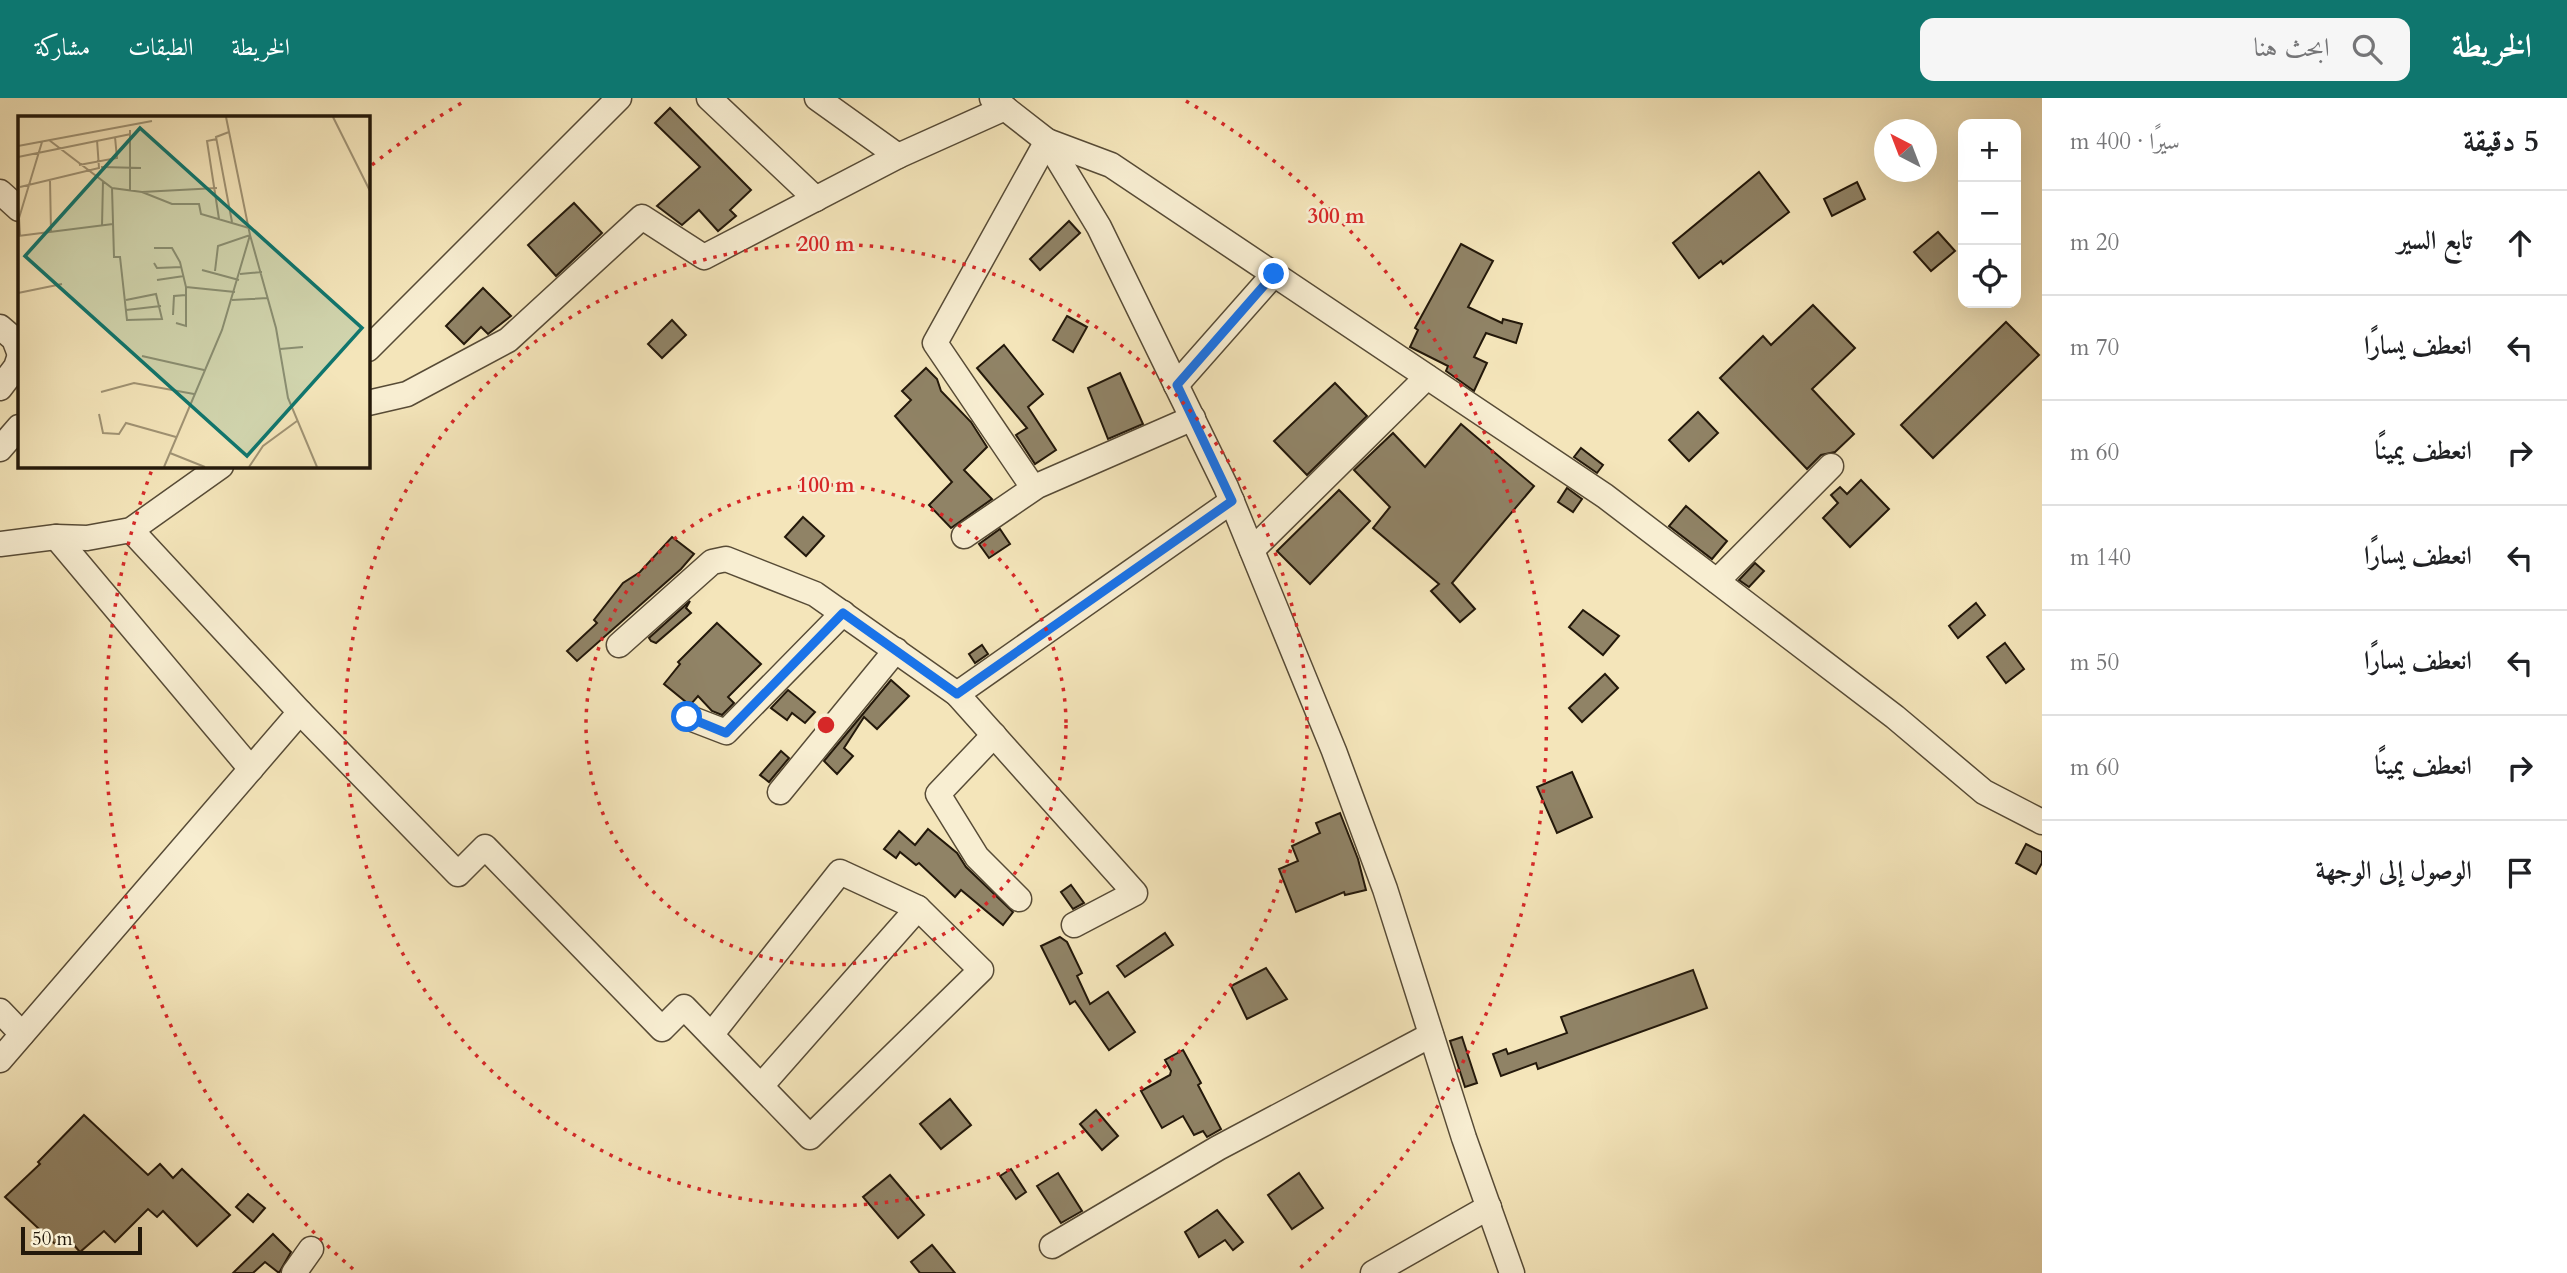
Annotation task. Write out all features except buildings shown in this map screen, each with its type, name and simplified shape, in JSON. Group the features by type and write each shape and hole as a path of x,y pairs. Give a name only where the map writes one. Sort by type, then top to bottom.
{"street":[{"path":"369,348 619,98"},
{"path":"709,98 816,199"},
{"path":"817,98 898,156"},
{"path":"369,403 407,394 508,340 642,217 704,257 998,103 1047,141 1111,165 1605,496 1895,717 1984,792 2042,822"},
{"path":"1047,141 1099,228 1232,501 1334,751 1381,876 1431,1035 1512,1273"},
{"path":"1030,483 935,343 1047,141"},
{"path":"0,192 18,208"},
{"path":"1177,385 1274,274"},
{"path":"0,327 14,339 18,349"},
{"path":"0,387 18,361"},
{"path":"1252,550 1427,377"},
{"path":"964,537 1037,486 1193,418"},
{"path":"0,449 18,428"},
{"path":"0,544 56,537 87,538 131,530 220,467"},
{"path":"1717,581 1831,467"},
{"path":"957,694 1232,501"},
{"path":"131,530 300,712 458,874 485,848 662,1028 684,1007 711,1035 761,1086 810,1137 981,970 918,908 840,872 711,1035"},
{"path":"56,537 251,769"},
{"path":"619,645 712,562 726,559 815,594 957,694 1135,893 1074,925"},
{"path":"687,717 726,733 843,613"},
{"path":"780,792 896,650"},
{"path":"0,1060 300,712"},
{"path":"994,735 938,794 977,857 1019,899"},
{"path":"761,1086 918,908"},
{"path":"0,1011 22,1034"},
{"path":"1052,1246 1218,1148 1431,1035"},
{"path":"1373,1273 1489,1207"},
{"path":"294,1273 311,1249"}],"route":[{"path":"687,717 726,733 843,613 957,694 1232,501 1177,385 1274,274"}]}
